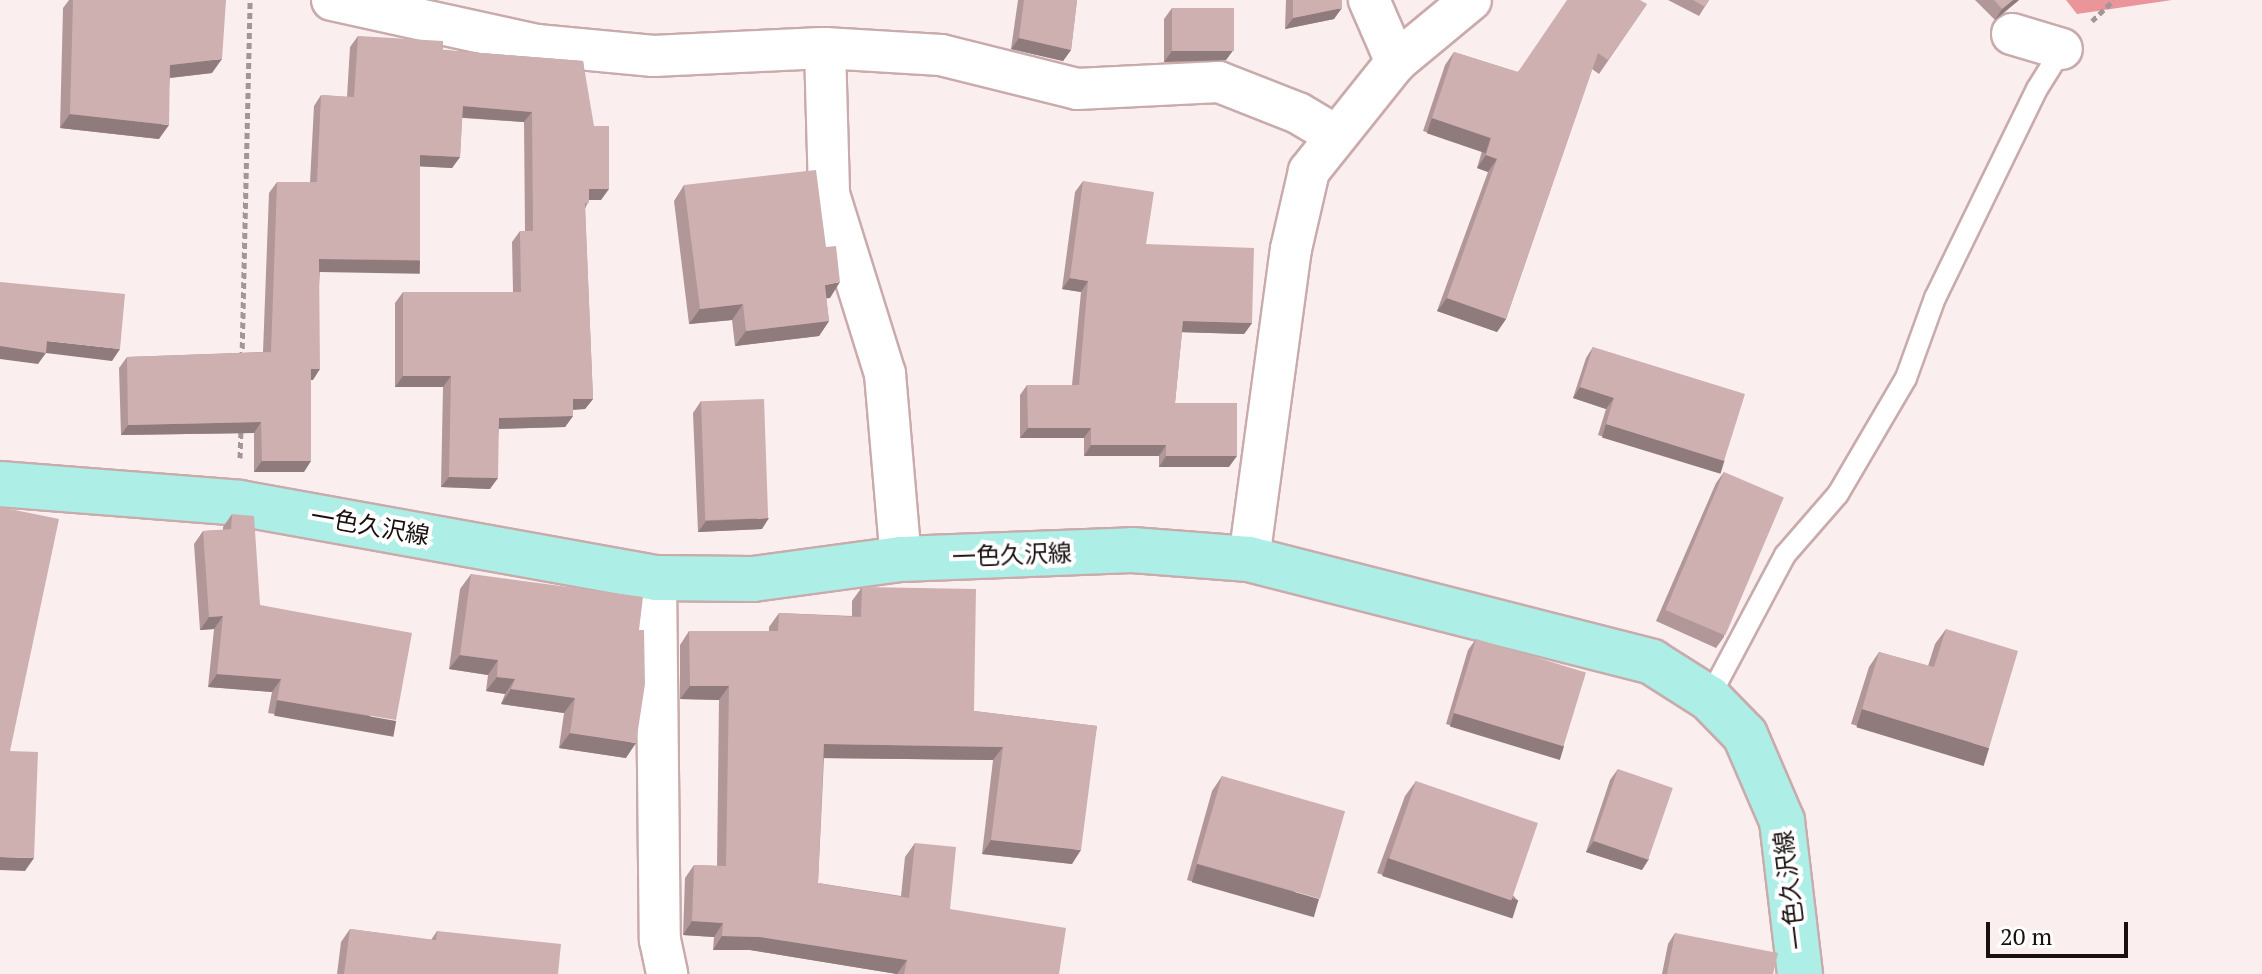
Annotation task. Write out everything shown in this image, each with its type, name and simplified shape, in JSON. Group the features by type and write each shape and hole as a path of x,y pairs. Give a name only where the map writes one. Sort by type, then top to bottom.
{"main road":[{"name":"一色久沢線","path":"0,484 239,503 656,578 753,579 901,559 1132,550 1249,559 1652,662 1709,698 1745,735 1782,821 1800,974"}],"street":[{"path":"332,0 522,42 653,56 825,48 941,55 1077,89 1219,82 1298,113 1335,135"},
{"path":"1369,0 1396,62"},
{"path":"1249,559 1291,249 1309,171 1396,62 1471,0"},
{"path":"2012,34 2062,49"},
{"path":"825,48 829,194 885,374 901,559"},
{"path":"656,578 660,940 667,974"}],"lane":[{"path":"1709,698 1785,555 1838,494 1906,378 1935,298 2037,89 2062,49"}],"path":[{"path":"242,362 250,0"},
{"path":"239,503 241,424"}],"shaded area":[{"path":"2066,0 2172,0 2077,14"}],"building":[{"path":"73,0 226,0 222,59 170,65 169,125 70,114"},
{"path":"1024,0 1077,0 1071,50 1019,38"},
{"path":"1293,0 1342,0 1342,8 1293,18"},
{"path":"1567,0 1640,0 1647,4 1608,60 1598,53 1506,319 1447,298 1497,159 1486,155 1491,138 1432,118 1454,52 1518,72"},
{"path":"1693,0 1709,0 1705,7"},
{"path":"1994,0 2013,0 2002,9"},
{"path":"1172,8 1234,8 1234,51 1172,51"},
{"path":"358,36 443,41 443,50 583,61 594,126 609,126 609,189 589,189 589,203 585,203 593,399 573,399 573,416 499,418 498,478 449,477 451,376 403,376 403,292 521,292 520,231 533,231 532,112 463,106 460,157 420,155 420,260 319,259 320,369 311,369 311,461 262,461 261,422 128,425 127,357 271,352 277,182 317,182 321,95 354,97"},
{"path":"816,170 826,247 836,246 840,282 825,285 829,321 746,331 743,304 700,309 684,185"},
{"path":"1083,181 1154,192 1146,244 1254,248 1252,323 1183,321 1175,403 1237,403 1237,456 1166,456 1166,445 1091,445 1091,428 1028,428 1027,385 1079,385 1088,281 1070,278"},
{"path":"0,282 125,294 120,349 47,341 46,353 0,346"},
{"path":"1593,347 1745,394 1724,461 1606,424 1614,398 1580,387"},
{"path":"764,399 768,518 705,520 701,401"},
{"path":"1724,472 1784,497 1725,635 1665,610"},
{"path":"0,507 59,519 10,751 38,752 34,858 0,857"},
{"path":"232,514 254,516 260,605 412,633 396,720 277,700 281,679 217,674 223,616 209,617 203,531 231,529"},
{"path":"471,574 643,597 639,630 644,630 645,684 636,743 570,733 575,698 511,689 515,679 497,677 498,660 460,655"},
{"path":"862,587 976,589 974,711 1097,726 1081,850 991,840 1003,747 824,744 818,883 909,898 915,843 956,847 950,909 1066,928 1059,974 904,974 907,960 760,937 722,936 723,923 692,921 694,865 726,866 729,686 690,686 689,631 778,631 779,613 861,617"},
{"path":"1946,629 2018,651 1989,748 1862,709 1879,652 1934,667"},
{"path":"1476,639 1586,673 1563,746 1453,713"},
{"path":"1618,769 1673,788 1648,860 1593,841"},
{"path":"1222,776 1345,811 1320,899 1197,863"},
{"path":"1416,781 1538,823 1511,901 1389,859"},
{"path":"350,929 436,940 437,931 561,944 558,974 344,974"},
{"path":"1675,933 1778,953 1773,974 1667,974"}]}
